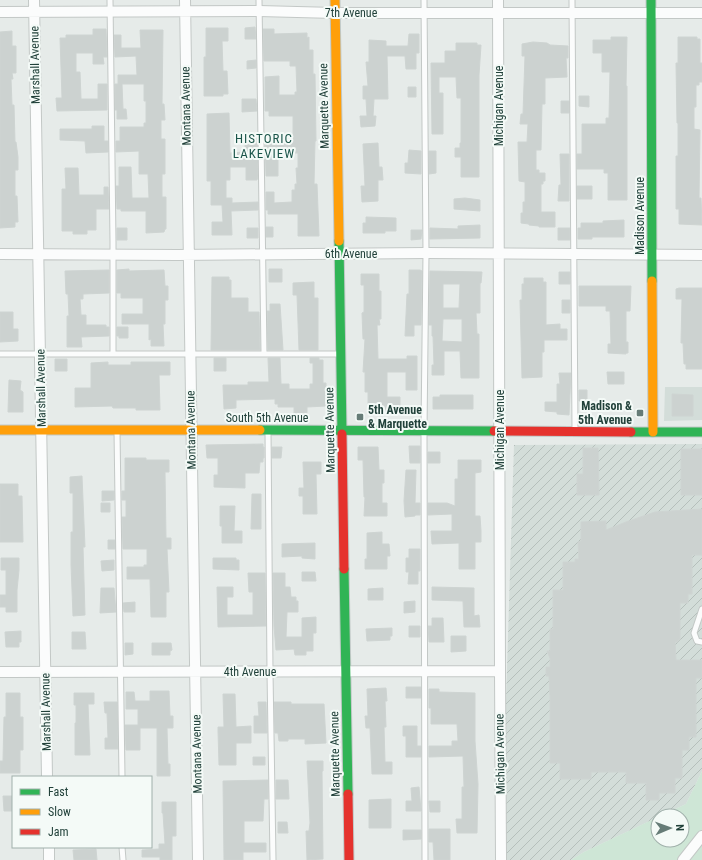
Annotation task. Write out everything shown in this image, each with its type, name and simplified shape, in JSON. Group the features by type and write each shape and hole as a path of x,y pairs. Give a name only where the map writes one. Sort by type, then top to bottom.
{"street":[{"name":"Marshall Avenue","path":"34,0 48,776"},
{"name":"Montana Avenue","path":"185,0 198,860"},
{"name":"Marquette Avenue","path":"335,0 349,860"},
{"name":"Michigan Avenue","path":"498,0 501,860"},
{"name":"Madison Avenue","path":"651,0 654,432"},
{"name":"7th Avenue","path":"0,12 259,11 498,14 572,12 702,13"},
{"name":"6th Avenue","path":"0,254 188,255 426,253 575,256 702,256"},
{"name":"South 5th Avenue","path":"0,430 702,432"},
{"name":"4th Avenue","path":"0,672 500,671"},
{"path":"683,860 702,836"},
{"path":"49,848 49,860"}],"lane":[{"path":"110,0 113,353"},
{"path":"259,0 264,254 264,354"},
{"path":"424,0 426,253 424,431 425,860"},
{"path":"572,0 575,256 575,431"},
{"path":"0,354 341,354"},
{"path":"117,430 122,776"},
{"path":"268,430 273,860"},
{"path":"702,609 694,633 697,641 702,642"},
{"path":"122,848 123,860"}],"shaded area":[{"path":"665,387 702,387 702,420 664,421"},
{"path":"702,444 702,771 686,804 678,808 650,808 650,821 584,852 571,860 501,860 514,445"}],"green space":[{"path":"702,771 702,860 571,860 584,852 650,821 650,848 690,848 690,808 677,808 686,804"}],"building":[{"path":"255,27 256,39 245,39 245,28"},
{"path":"206,28 228,28 228,41 222,41 223,71 227,71 228,94 223,94 223,96 204,96"},
{"path":"93,29 106,29 107,57 103,57 104,64 93,64 93,53 76,53 76,72 80,72 81,99 98,99 98,84 107,84 107,110 57,111 56,98 62,98 60,38 66,38 66,35 93,35"},
{"path":"263,29 274,29 274,34 307,33 307,38 309,37 309,50 313,50 313,74 315,74 316,141 314,184 317,184 319,236 298,236 298,214 268,214 268,210 266,210 266,192 274,192 274,203 292,202 292,190 295,190 295,184 297,184 296,168 298,168 298,153 278,153 278,176 266,176 265,139 293,139 293,116 269,116 269,111 265,111 265,77 279,76 279,95 295,95 295,92 297,92 296,66 290,66 290,61 264,61"},
{"path":"140,30 163,30 162,104 164,104 165,120 161,120 161,139 165,139 165,174 162,174 162,197 166,197 166,229 164,232 146,233 146,211 121,211 121,209 117,209 116,186 119,186 119,167 131,167 132,198 149,198 148,174 139,174 139,151 116,152 116,141 120,141 120,127 144,127 144,123 146,123 146,101 144,101 144,84 122,84 123,109 126,109 127,119 117,119 117,110 115,110 115,84 118,84 118,75 137,75 136,56 115,57 114,35 121,35 121,48 141,48"},
{"path":"12,31 12,46 16,46 16,73 12,73 13,79 11,79 12,105 14,105 15,142 18,157 18,170 15,170 15,196 17,196 18,222 15,222 15,227 0,228 0,32"},
{"path":"409,34 419,34 419,53 416,53 416,69 406,69 405,56 387,56 388,99 374,99 373,116 376,116 375,126 361,127 360,116 367,116 366,99 363,99 363,86 368,86 366,62 369,62 369,40 386,41 386,46 408,46"},
{"path":"611,37 627,37 627,200 608,200 608,173 604,173 604,169 577,169 577,154 582,154 582,124 606,124 606,118 609,118 610,72 602,72 602,53 593,53 593,40 611,40"},
{"path":"678,37 697,37 697,39 700,39 702,82 699,82 699,85 696,85 694,129 700,130 699,198 701,198 702,225 679,224 679,209 676,209 676,156 678,156 678,123 676,63 678,63"},
{"path":"533,42 568,46 568,58 566,58 567,77 545,78 545,104 542,104 541,150 536,150 536,170 539,170 539,173 545,173 545,181 541,184 541,212 555,212 555,227 539,227 521,223 523,202 525,202 525,182 519,181 518,142 527,142 528,124 520,124 521,114 523,114 525,56 522,56 522,44"},
{"path":"456,43 477,43 477,45 481,45 479,75 479,177 461,177 461,157 455,157 455,148 460,148 461,143 461,98 457,98 456,77 439,77 439,93 443,93 443,134 432,134 431,63 445,63 445,51 456,51"},
{"path":"256,60 256,68 247,69 247,61"},
{"path":"408,87 416,87 416,97 408,97"},
{"path":"579,96 589,96 589,107 579,106"},
{"path":"242,99 256,99 257,111 242,112"},
{"path":"561,101 569,101 569,113 561,113"},
{"path":"229,113 230,153 245,152 245,136 255,136 255,139 257,139 258,176 257,180 246,180 246,167 230,167 230,180 226,180 226,198 232,198 232,203 258,202 258,210 231,211 232,235 212,235 212,222 223,222 222,205 211,205 211,181 207,181 207,114"},
{"path":"92,126 104,126 104,141 108,141 108,152 86,153 85,141 60,140 60,129 92,129"},
{"path":"378,143 379,167 382,167 383,180 378,180 378,201 362,202 361,186 365,186 363,144"},
{"path":"409,150 421,151 421,174 405,173 405,163 408,163"},
{"path":"429,151 436,151 436,173 429,174"},
{"path":"560,154 569,154 569,201 558,201 559,185 561,185"},
{"path":"65,168 78,168 79,195 104,195 104,187 108,187 109,209 96,209 96,230 87,230 87,234 73,234 73,231 62,231 62,189 66,189"},
{"path":"577,186 592,186 592,199 577,199"},
{"path":"465,198 480,200 480,211 454,209 454,199"},
{"path":"366,217 396,218 396,231 385,231 385,233 363,233 363,223 366,223"},
{"path":"624,220 624,237 592,237 592,239 578,239 578,228 581,228 581,223 603,223 603,221"},
{"path":"480,225 480,238 430,239 430,228 458,229 458,226"},
{"path":"266,227 273,227 273,237 266,237"},
{"path":"117,228 127,228 127,240 117,240"},
{"path":"247,228 258,228 258,238 247,238"},
{"path":"558,228 570,228 570,240 558,240"},
{"path":"411,230 422,230 421,239 411,240"},
{"path":"129,269 129,271 164,270 165,286 168,286 168,300 165,300 165,324 163,324 164,346 151,346 151,339 149,340 149,324 122,324 122,314 143,314 143,298 121,298 121,293 117,293 117,270"},
{"path":"269,269 282,269 282,282 269,282"},
{"path":"109,270 109,293 83,294 83,299 80,299 81,315 86,315 86,325 106,325 106,327 109,327 109,336 81,337 82,347 67,347 67,316 69,316 65,271"},
{"path":"409,270 422,271 421,325 414,325 414,336 405,336 407,294 409,294"},
{"path":"430,271 482,272 480,283 480,313 476,313 477,334 479,334 479,378 461,378 460,351 444,351 444,375 432,375 432,365 434,365 433,336 432,325 429,325","holes":["443,284 460,284 459,308 443,308","443,319 462,319 462,342 442,341"]},
{"path":"559,272 570,272 570,284 559,284"},
{"path":"361,274 379,274 379,291 381,291 381,319 379,319 380,325 377,325 378,359 407,359 407,356 417,356 417,390 406,390 406,372 387,372 387,397 400,397 400,414 368,414 368,392 365,392 365,372 363,372 365,339 363,339 362,313 364,312 364,285 361,285"},
{"path":"212,277 229,277 229,280 231,280 231,298 248,298 248,312 259,312 260,350 211,350"},
{"path":"524,278 543,278 543,282 546,282 546,325 560,324 560,329 567,329 567,340 544,340 544,352 542,352 542,377 522,378 520,300 522,300 522,284 524,284"},
{"path":"314,282 314,298 318,298 318,350 299,350 297,295 293,295 293,283"},
{"path":"579,286 631,286 630,311 626,311 626,342 628,342 628,353 608,353 608,344 611,344 610,311 606,311 606,306 579,306"},
{"path":"702,288 702,369 686,369 686,364 684,364 683,343 681,343 682,299 676,299 676,289"},
{"path":"562,300 570,300 570,313 562,313"},
{"path":"270,304 280,304 283,350 268,350 267,311 270,311"},
{"path":"0,312 13,312 13,329 18,329 18,341 0,342"},
{"path":"117,327 128,327 128,338 119,338 119,336 117,336"},
{"path":"214,358 226,358 226,371 214,371"},
{"path":"268,358 280,358 281,384 289,384 289,389 310,389 310,384 313,384 313,363 310,363 310,358 319,358 319,360 323,360 323,383 326,383 326,406 307,407 307,414 294,414 294,407 278,407 278,404 275,404 275,399 236,400 236,408 224,409 223,385 248,385 248,382 269,382"},
{"path":"55,359 67,359 67,371 55,371"},
{"path":"108,362 108,365 131,365 131,362 170,362 170,375 159,375 160,410 136,410 136,408 113,408 112,406 75,407 75,388 91,388 91,363"},
{"path":"607,372 624,372 624,384 608,384"},
{"path":"559,373 571,373 569,415 545,411 545,402 557,402 557,384 560,384"},
{"path":"9,380 21,381 20,390 23,392 23,412 8,412"},
{"path":"579,390 587,390 587,401 579,401"},
{"path":"672,394 693,395 693,416 672,416"},
{"path":"440,395 473,395 473,409 433,409 433,397 440,397"},
{"path":"263,444 264,458 263,462 260,462 259,473 245,473 245,488 214,487 214,475 218,475 218,458 207,458 206,445"},
{"path":"409,446 420,446 420,463 410,463"},
{"path":"272,447 282,447 281,458 272,458"},
{"path":"358,447 378,447 379,470 384,470 384,483 382,483 382,503 387,503 387,516 364,516 365,497 363,460 358,460"},
{"path":"583,448 598,448 599,495 577,495 577,474 583,474"},
{"path":"681,449 702,449 702,495 681,495"},
{"path":"428,452 440,452 440,463 428,463"},
{"path":"125,458 169,460 169,472 165,472 166,538 171,538 171,549 167,549 169,592 166,592 166,617 151,617 150,579 127,579 127,567 144,567 144,565 147,565 147,549 123,549 122,517 126,517 126,500 122,500 122,491 125,491"},
{"path":"458,460 481,460 481,472 475,473 475,516 480,516 481,542 475,542 475,569 459,569 459,543 432,544 431,531 452,531 452,514 428,515 428,503 447,503 455,506 455,479 458,479"},
{"path":"303,462 321,462 321,474 316,474 317,514 303,514 303,496 299,496 299,488 304,488"},
{"path":"406,470 416,470 415,503 420,503 420,515 405,517 404,501"},
{"path":"82,476 85,547 83,547 85,615 73,616 71,532 73,532 73,493 70,493 70,477"},
{"path":"0,484 18,484 18,496 22,496 23,542 0,542"},
{"path":"102,491 114,491 114,500 102,501"},
{"path":"252,494 261,494 261,529 251,529"},
{"path":"101,503 110,503 110,512 101,512"},
{"path":"220,506 235,506 234,531 242,531 242,543 222,543"},
{"path":"702,509 702,555 692,555 692,594 688,594 688,603 680,603 680,640 675,642 676,660 702,660 702,678 696,678 696,737 689,737 689,750 682,750 682,778 675,778 675,793 659,793 659,800 646,800 646,783 626,783 626,772 591,772 591,779 560,779 560,763 550,763 550,695 549,676 546,676 546,667 550,667 550,658 547,651 550,651 550,629 553,629 553,590 563,590 563,562 575,562 575,559 579,559 578,542 581,541 581,522 606,521 606,530 655,512"},
{"path":"382,532 382,544 389,544 390,556 387,556 387,569 365,569 365,559 367,559 367,533"},
{"path":"108,540 115,540 115,549 108,549"},
{"path":"315,543 315,559 302,558 302,556 282,557 282,544"},
{"path":"409,549 420,549 420,571 418,571 418,584 408,584 409,572 406,572 406,558 409,558"},
{"path":"1,558 19,558 17,612 6,612 6,607 0,607 0,595 6,595 6,570 1,570"},
{"path":"213,558 236,558 236,560 239,560 239,570 213,569"},
{"path":"114,560 114,570 102,571 101,561"},
{"path":"302,572 315,572 316,581 302,581"},
{"path":"248,573 265,573 266,626 218,627 217,587 233,587 233,597 227,597 227,615 253,615 253,592 249,592"},
{"path":"273,573 285,573 285,587 290,587 291,597 296,597 296,601 298,601 298,612 287,612 286,637 302,637 302,618 316,617 316,633 313,633 313,651 306,651 306,655 295,655 294,649 276,650"},
{"path":"432,587 474,588 474,616 479,615 480,627 464,627 463,601 432,600"},
{"path":"101,588 114,588 116,612 100,613"},
{"path":"383,588 383,600 368,600 368,589"},
{"path":"415,601 415,612 404,613 404,602"},
{"path":"135,602 135,612 124,612 123,603"},
{"path":"432,618 443,618 444,642 429,642 428,626 432,626"},
{"path":"409,626 420,626 420,637 409,637"},
{"path":"392,628 392,636 390,636 390,640 367,641 366,629"},
{"path":"21,631 21,642 19,642 19,647 6,647 5,632"},
{"path":"72,632 85,632 86,649 72,649"},
{"path":"451,636 466,636 466,651 451,652"},
{"path":"125,643 133,643 133,654 125,655"},
{"path":"152,643 171,643 172,650 170,651 170,655 152,655"},
{"path":"406,687 421,687 421,698 406,698"},
{"path":"386,688 386,727 384,727 385,762 392,762 392,774 372,774 370,728 366,728 365,716 368,716 367,689"},
{"path":"429,689 439,689 439,692 475,693 475,741 478,784 477,833 457,833 456,819 462,819 462,787 464,787 463,756 429,757 429,746 452,746 452,741 458,741 457,724 431,724"},
{"path":"150,691 169,691 170,716 173,716 173,728 167,728 168,764 170,764 170,776 157,776 157,728 140,728 140,750 126,750 125,725 138,725 138,709 126,709 126,692 134,692 135,701 150,701"},
{"path":"6,693 20,693 20,717 23,717 23,750 20,750 20,773 0,773 0,761 3,761"},
{"path":"74,693 94,693 94,704 88,704 90,755 75,755 76,705 74,705"},
{"path":"223,694 235,694 236,727 251,726 251,743 236,743 236,765 219,765 218,727 224,727"},
{"path":"104,702 117,702 118,749 105,749 105,738 108,738 107,713 105,713"},
{"path":"258,702 266,702 267,733 254,733 254,716 259,716"},
{"path":"274,702 291,702 291,704 324,704 326,743 305,744 305,739 288,739 288,741 279,741 278,733 275,733"},
{"path":"403,726 417,726 417,746 421,746 421,757 406,757 406,736 403,736"},
{"path":"253,757 265,757 265,765 253,765"},
{"path":"307,761 323,761 323,859 307,860 306,831 309,831 310,823"},
{"path":"268,780 268,799 264,799 263,821 244,821 244,843 266,843 266,852 243,852 243,860 224,860 223,781"},
{"path":"276,780 288,780 289,799 276,799"},
{"path":"419,787 421,811 406,811 406,801 412,801 411,788"},
{"path":"3,796 12,796 12,811 4,811"},
{"path":"391,799 391,828 369,828 369,800"},
{"path":"429,801 440,801 440,812 430,812"},
{"path":"162,802 176,802 176,836 172,836 172,860 160,860 160,857 142,857 142,850 159,849 159,844 165,844"},
{"path":"278,822 287,822 288,833 278,833"},
{"path":"429,829 450,829 450,860 434,860 433,842 429,842"},
{"path":"403,830 421,830 421,839 403,840"},
{"path":"96,849 97,860 74,860 73,850"}],"traffic: fast":[{"path":"651,0 652,281"},
{"path":"339,241 342,434"},
{"path":"260,430 494,431"},
{"path":"631,432 702,432"},
{"path":"344,569 348,794"}],"traffic: slow":[{"path":"335,0 339,241"},
{"path":"652,281 653,432"},
{"path":"0,430 260,430"}],"traffic: jam":[{"path":"494,431 631,432"},
{"path":"342,434 344,569"},
{"path":"348,794 349,860"}],"place":[{"name":"Madison & 5th Avenue","path":"640,413"},
{"name":"5th Avenue & Marquette","path":"360,417"}],"district":[{"name":"HISTORIC LAKEVIEW","path":"264,146"}]}
